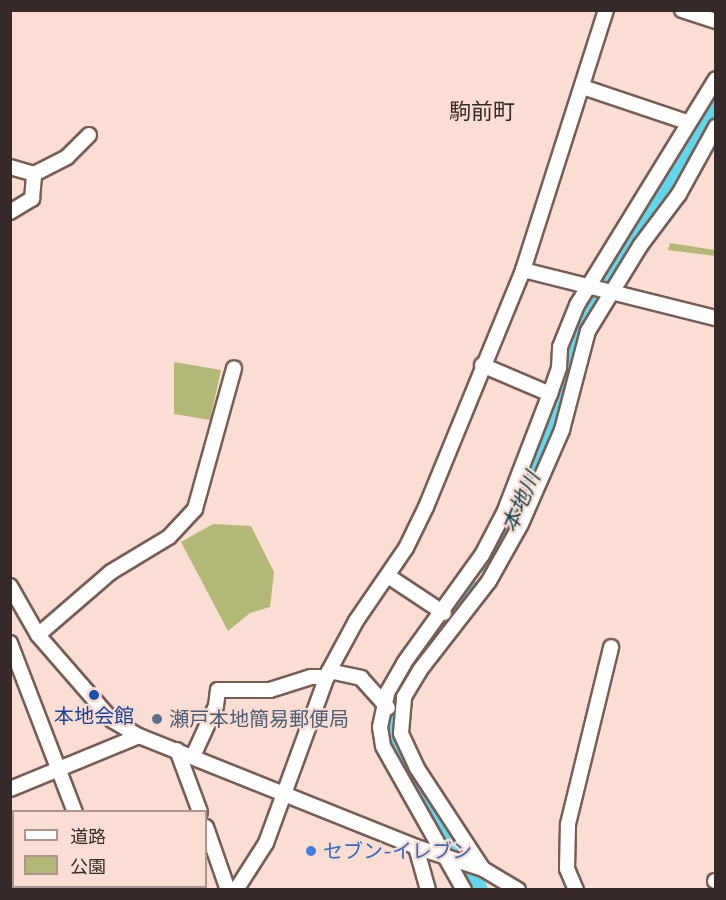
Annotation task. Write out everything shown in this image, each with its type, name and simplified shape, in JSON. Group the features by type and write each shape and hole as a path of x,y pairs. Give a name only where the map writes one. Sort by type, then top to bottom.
{"street":[{"path":"237,890 257,861 285,795 328,674 356,621 388,576 426,507 482,365 523,270 606,10"},
{"path":"682,10 716,21"},
{"path":"464,890 383,746 380,727 384,706 404,663 444,613 482,555 504,513 559,368 560,347 588,287 687,122 716,79"},
{"path":"583,87 687,122"},
{"path":"483,869 417,768 401,733 404,698 420,670 489,581 521,524 562,430 585,339 640,246 679,194 716,127"},
{"path":"10,167 34,174 67,157 88,135"},
{"path":"10,212 32,199 34,174"},
{"path":"523,270 716,318"},
{"path":"482,365 550,393"},
{"path":"38,635 111,572 169,537 195,509 234,368"},
{"path":"388,576 444,613"},
{"path":"10,585 17,617 38,635 102,711 139,736 416,847 483,869 518,890"},
{"path":"10,643 74,810"},
{"path":"576,890 567,868 567,824 611,646"},
{"path":"193,756 216,706 218,690 270,690 328,674 361,678 384,706 402,713"},
{"path":"10,789 139,736"},
{"path":"177,750 199,810"},
{"path":"207,830 228,890"},
{"path":"416,847 428,890"}],"green space":[{"path":"670,243 715,250 715,256 668,250"},
{"path":"174,362 221,370 210,420 174,414"},
{"path":"213,524 251,526 274,572 270,607 250,613 228,631 181,542"}],"waterway":[{"name":"本地川","path":"489,568 519,512 558,413 582,327 604,280 686,155 716,100"},
{"name":"本地川","path":"474,590 417,659 392,703 397,747 414,783 458,846 480,890"}],"place":[{"name":"本地会館","path":"94,695"},
{"name":"瀬戸本地簡易郵便局","path":"157,719"},
{"name":"セブン-イレブン","path":"311,851"}],"district":[{"name":"駒前町","path":"482,112"}]}
